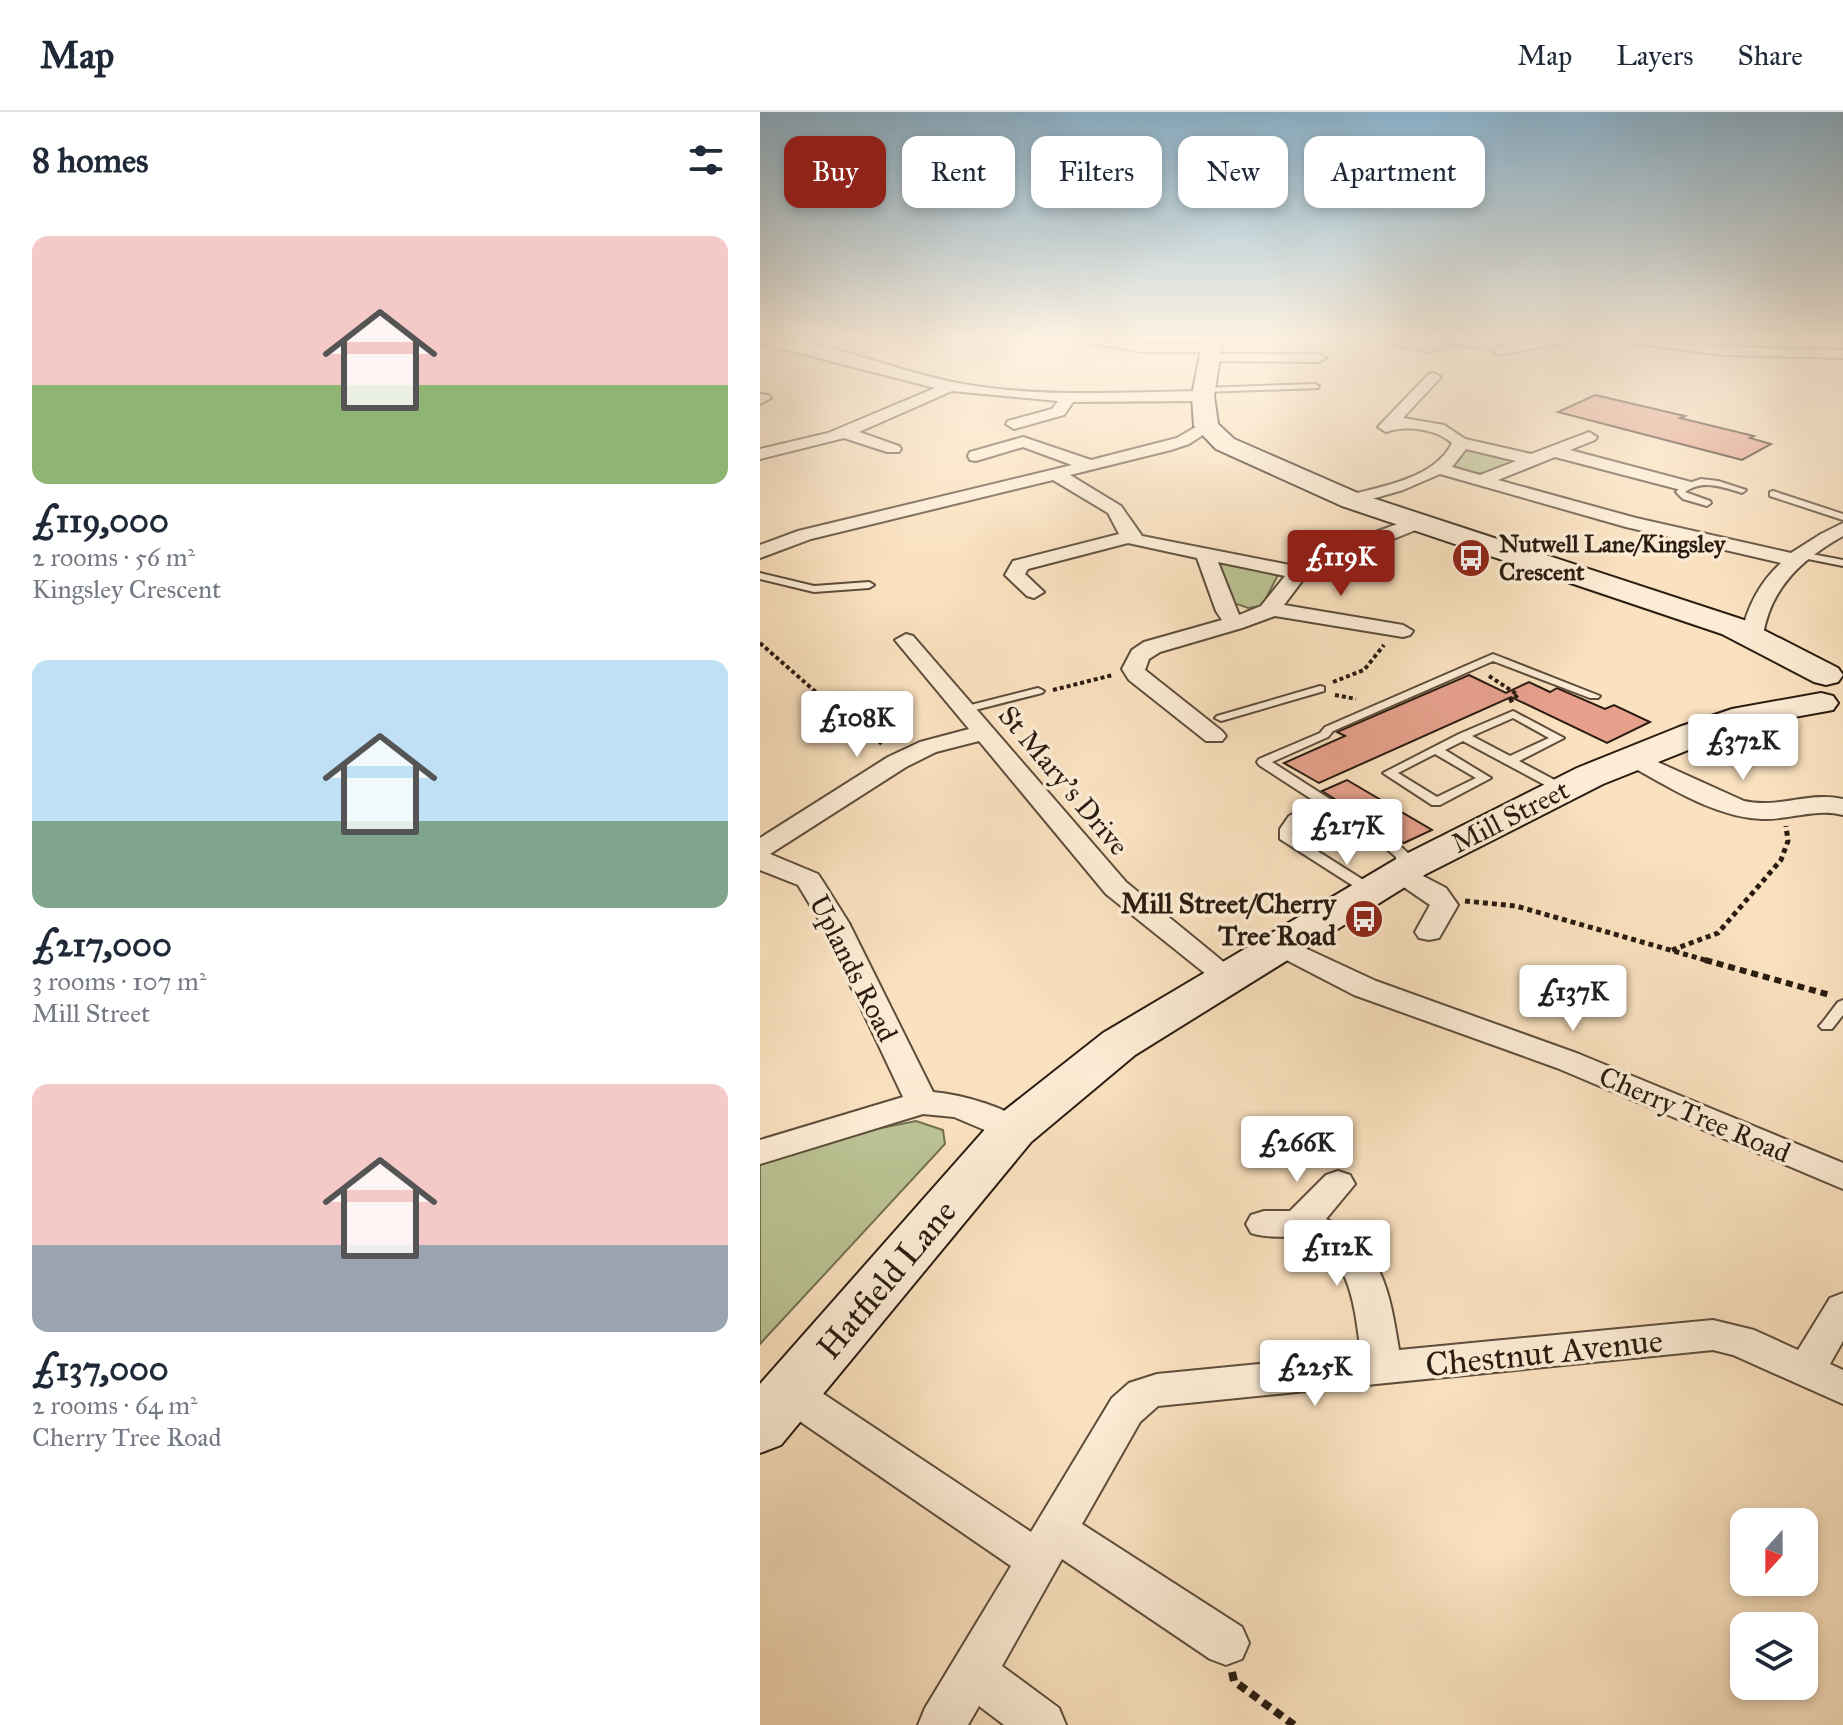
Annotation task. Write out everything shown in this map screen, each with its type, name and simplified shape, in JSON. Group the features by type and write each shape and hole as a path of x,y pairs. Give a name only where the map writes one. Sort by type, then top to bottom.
{"street":[{"path":"760,454 842,432 886,413"},
{"path":"1014,424 1053,413"},
{"path":"1204,413 1205,437"},
{"path":"1398,413 1388,424 1438,428 1454,436 1460,443 1532,460"},
{"path":"842,432 891,445"},
{"path":"760,552 805,535 1205,437 1351,500 1733,627 1760,640 1788,670 1819,689"},
{"path":"1482,480 1589,437"},
{"path":"976,456 1023,442 1089,465"},
{"path":"1351,500 1440,469 1458,451 1460,443"},
{"path":"1553,451 1685,486"},
{"path":"1440,469 1643,526 1798,558"},
{"path":"1054,473 1115,510 1130,537"},
{"path":"1211,726 1133,669 1140,655 1152,647 1263,615 1272,609 1299,573 1417,523"},
{"path":"1760,640 1761,600 1769,587 1798,558 1843,529"},
{"path":"1036,587 1015,575 1020,565 1130,537 1299,573"},
{"path":"1205,553 1226,611 1235,624"},
{"path":"1272,609 1403,631"},
{"name":"St Mary's Drive","path":"906,640 1116,888 1227,977"},
{"name":"Mill Street","path":"1013,1130 1119,1044 1387,882 1562,789 1631,757 1819,689"},
{"path":"760,849 897,762 928,747 982,733"},
{"path":"1631,757 1738,806 1774,812 1818,802 1843,807"},
{"name":"Uplands Road","path":"760,860 808,880 835,923 922,1103"},
{"path":"1387,882 1436,894 1444,905 1429,932"},
{"name":"Cherry Tree Road","path":"1279,945 1365,988 1568,1061 1843,1177"},
{"path":"760,1152 922,1103 945,1102 968,1108 1013,1130"},
{"name":"Hatfield Lane","path":"775,1410 1013,1130"},
{"path":"1338,1184 1281,1225 1315,1228 1351,1251 1365,1273 1383,1369"},
{"path":"1806,1370 1843,1308"},
{"name":"Chestnut Avenue","path":"942,1725 1126,1410 1143,1395 1157,1390 1713,1335 1740,1341 1843,1388"},
{"path":"775,1410 1047,1546 1226,1643"},
{"path":"973,1672 1042,1725"}],"lane":[{"path":"1707,503 1681,495 1680,492 1685,486 1703,482 1742,490"},
{"path":"1773,494 1843,517"},
{"path":"1798,558 1843,563"},
{"path":"760,576 814,589 869,585"},
{"path":"1325,802 1292,819 1287,824 1285,836 1387,882 1403,856 1325,802 1263,762 1324,735 1329,729 1493,657 1594,696"},
{"path":"1211,726 1320,689"},
{"path":"967,709 1038,691"},
{"path":"1438,751 1485,778 1436,802 1389,773 1513,714 1558,738 1510,761"},
{"path":"1463,736 1562,789"},
{"path":"1827,1026 1843,1002"}],"path":[{"path":"1320,689 1364,670 1384,644 1403,631"},
{"path":"760,643 834,708 856,713 897,762"},
{"path":"1474,665 1518,695 1508,700 1513,714"},
{"path":"1038,691 1058,690 1133,669"},
{"path":"1320,689 1342,698 1363,700 1378,709"},
{"path":"1672,950 1718,933 1773,871 1788,841 1784,809"},
{"path":"1440,899 1516,906 1843,1002"},
{"path":"1226,1643 1234,1681 1294,1725"}],"green space":[{"path":"1467,448 1514,461 1491,472 1466,472 1452,465"},
{"path":"1226,562 1278,575 1262,606 1248,608 1234,603 1217,565"},
{"path":"916,1121 943,1130 945,1144 760,1344 760,1163 851,1134"}],"building":[{"path":"1563,413 1673,413 1685,416 1680,418 1754,436 1750,438 1771,444 1742,460"},
{"path":"1469,675 1506,693 1529,682 1550,692 1557,688 1605,709 1614,705 1650,722 1607,743 1511,697 1319,783 1284,763 1345,736 1337,732"},
{"path":"1347,780 1432,830 1404,843 1322,791"}],"place":[{"name":"Nutwell Lane/Kingsley Crescent","path":"1471,558"},
{"name":"Mill Street/Cherry Tree Road","path":"1364,919"}]}
